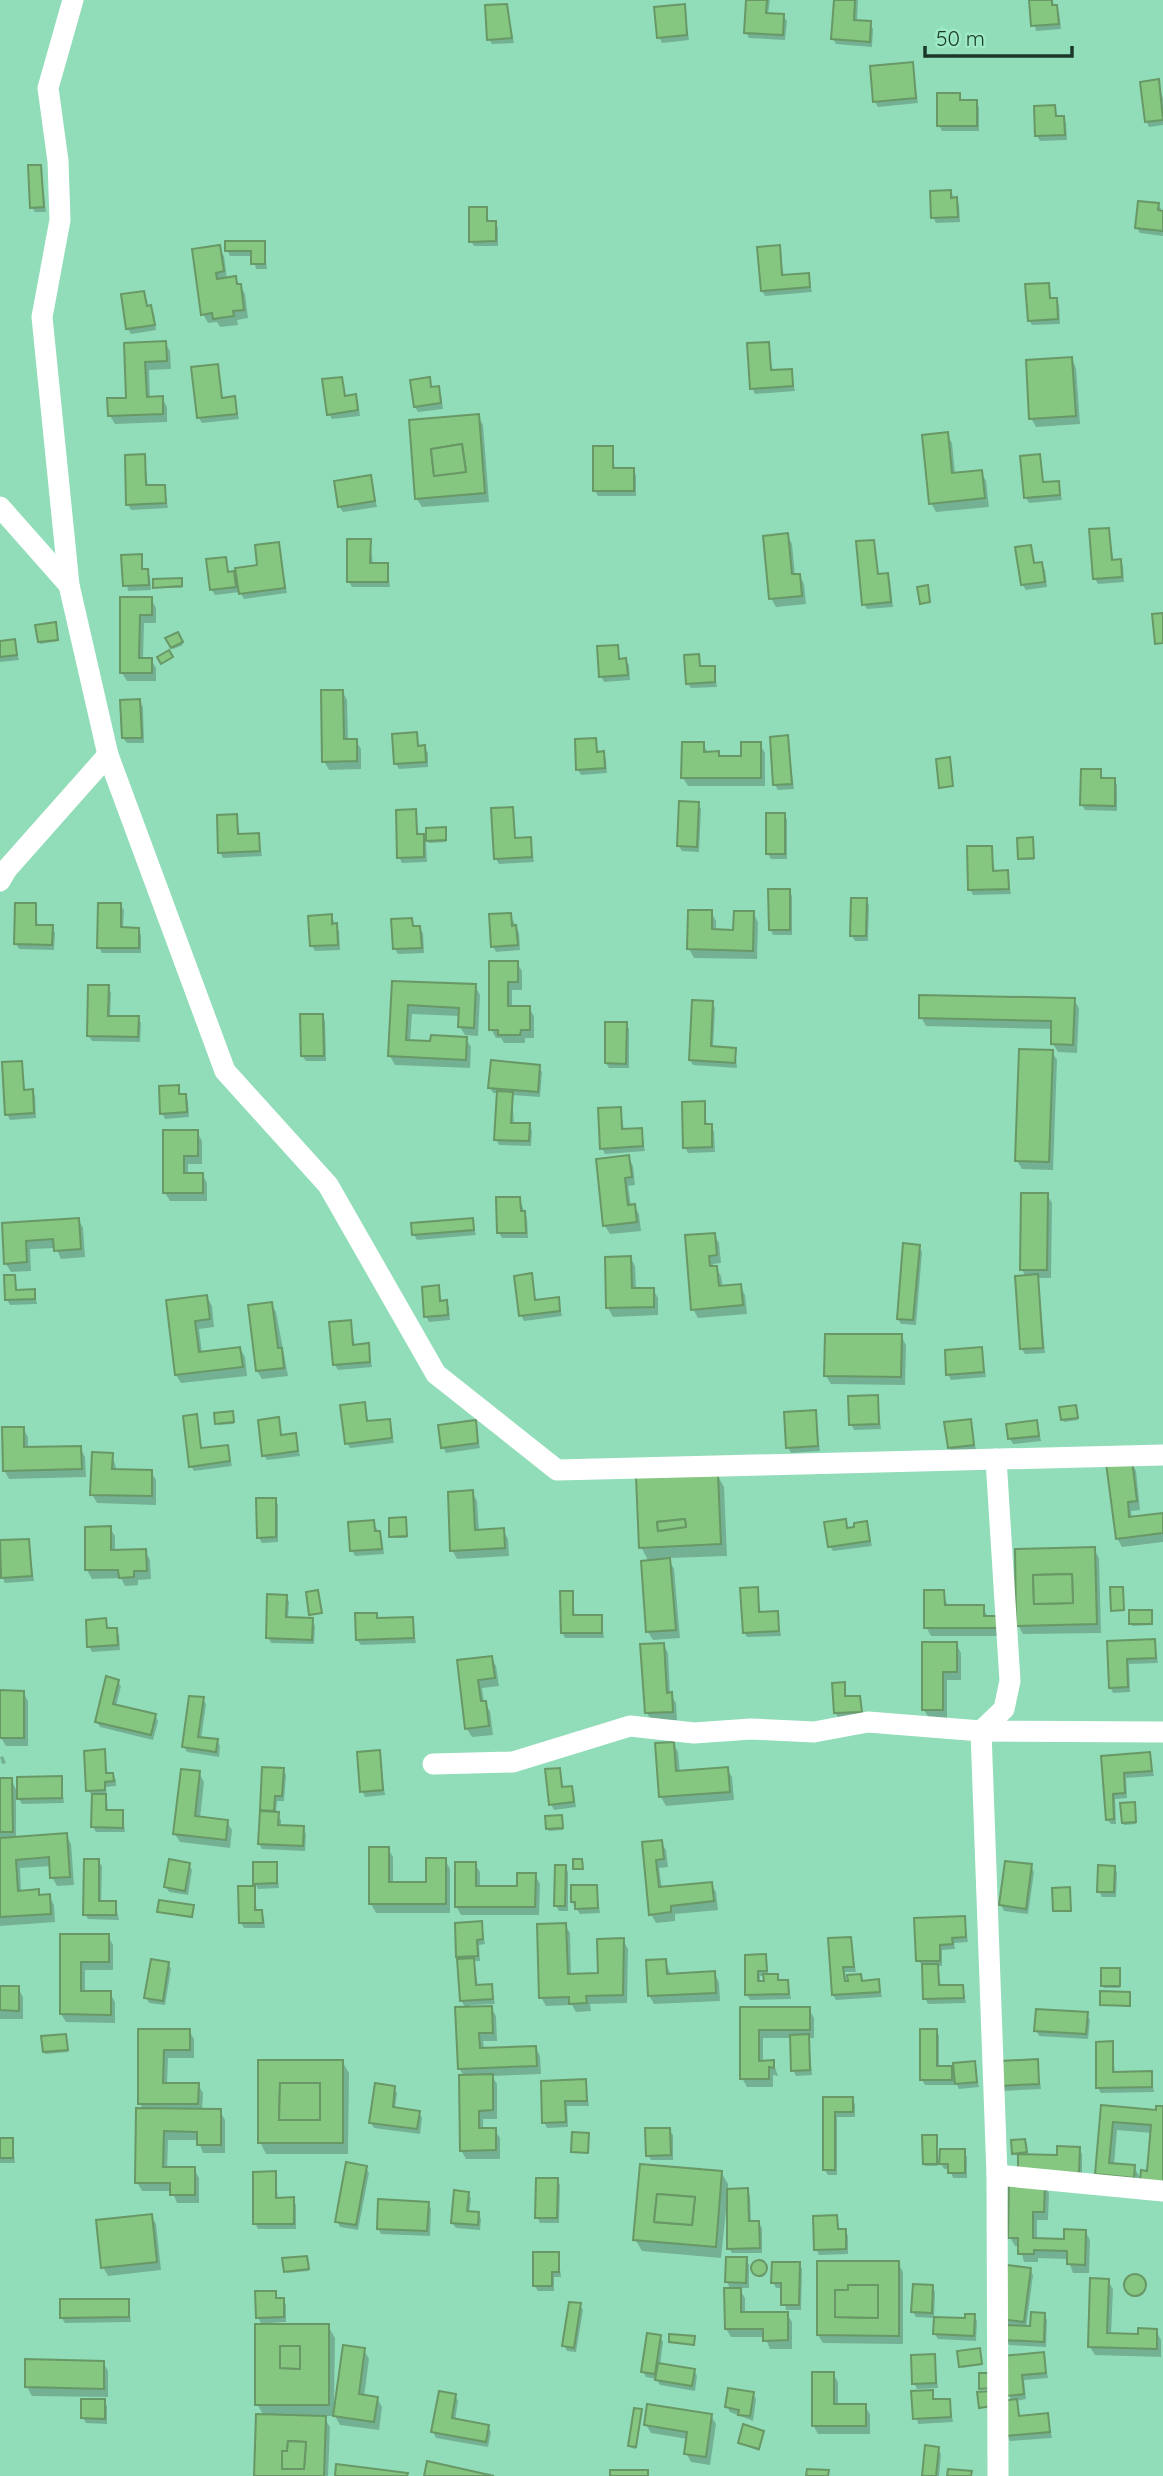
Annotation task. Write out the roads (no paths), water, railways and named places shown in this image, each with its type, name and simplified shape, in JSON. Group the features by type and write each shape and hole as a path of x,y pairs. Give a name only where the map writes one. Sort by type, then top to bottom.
{"street":[{"path":"73,0 48,88 58,161 60,220 42,317 69,585 108,755 225,1071 328,1185 436,1374 558,1470 1163,1455"},
{"path":"0,507 69,585"},
{"path":"0,881 7,869 108,755"},
{"path":"996,1459 1010,1681 1004,1709 981,1731 997,2175 998,2476"},
{"path":"433,1764 513,1762 630,1726 694,1733 751,1729 814,1732 867,1722 981,1731 1163,1732"},
{"path":"997,2175 1163,2191"}]}
